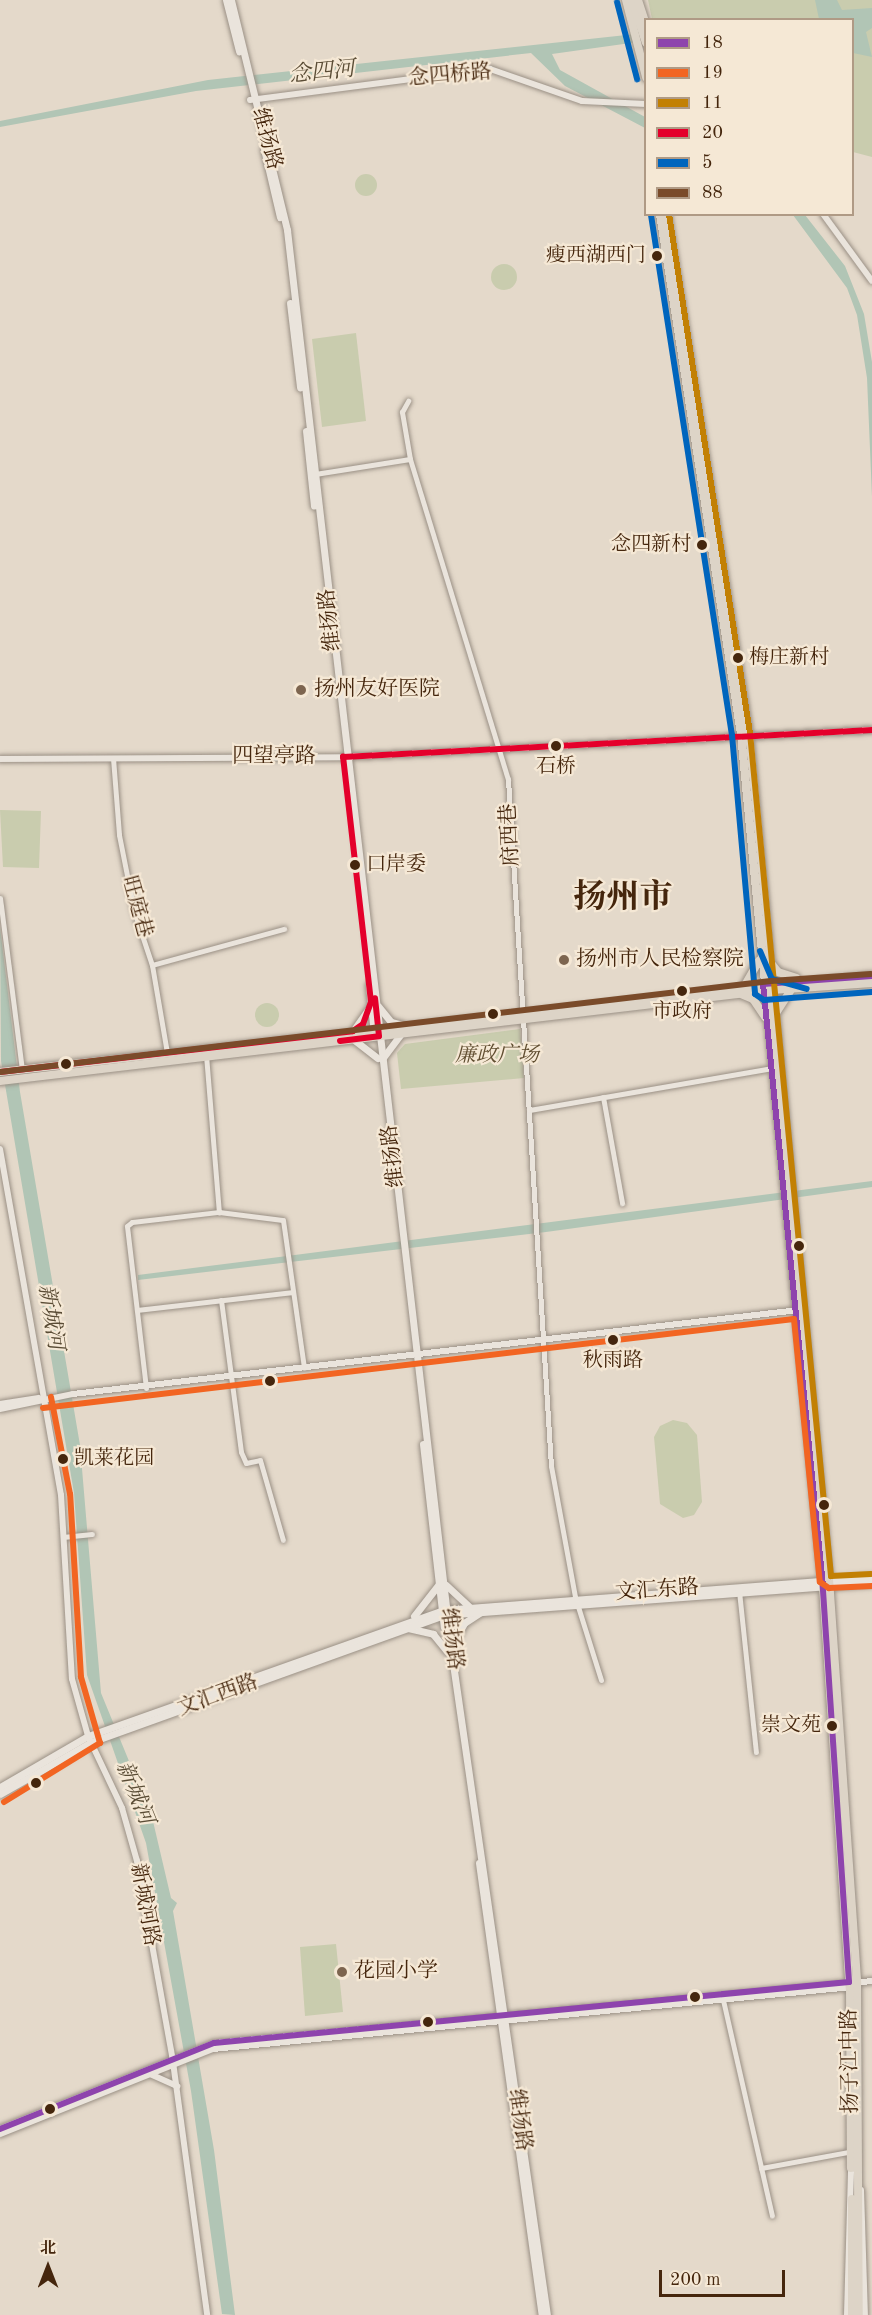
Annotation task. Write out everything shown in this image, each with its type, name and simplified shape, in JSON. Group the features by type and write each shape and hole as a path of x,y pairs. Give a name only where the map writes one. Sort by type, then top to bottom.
{"main road":[{"name":"维扬路","path":"226,0 283,228 449,1651 542,2315"},
{"name":"维扬路","path":"231,0 244,65"},
{"path":"626,0 640,30"},
{"path":"632,0 644,43"},
{"path":"639,0 640,30"},
{"name":"维扬路","path":"252,98 282,197 315,474 345,757"},
{"path":"660,216 745,734 761,954 768,987"},
{"path":"667,216 745,734 769,962 768,987"},
{"path":"742,990 753,979 761,954"},
{"path":"769,962 786,977 813,980"},
{"path":"21,1072 521,1017 813,980 872,976"},
{"path":"768,987 794,988 872,983"},
{"name":"扬子江中路","path":"768,987 826,1582 852,1984 855,2295 858,2315"},
{"path":"742,990 753,999 771,1021 778,1003 794,988"},
{"path":"353,1035 367,1016 373,1002 384,1016 402,1030"},
{"name":"扬子江中路","path":"771,1021 771,1068 787,1189"},
{"path":"353,1035 380,1058 402,1030"},
{"path":"0,1078 21,1072 167,1053 206,1053"},
{"name":"文汇东路","path":"445,1612 483,1611 576,1600 738,1591 872,1577"},
{"path":"411,1619 442,1582 470,1607"},
{"name":"文汇东路","path":"445,1612 470,1607 826,1582 872,1583"},
{"path":"400,1628 433,1634 449,1651 464,1623 483,1611"},
{"name":"文汇西路","path":"119,1728 411,1619 445,1612"},
{"name":"文汇西路","path":"0,1787 89,1739 445,1612"},
{"name":"文汇西路","path":"0,1794 89,1739"},
{"name":"维扬路","path":"501,2018 547,2315"},
{"name":"扬子江中路","path":"852,2315 855,2295"}],"street":[{"name":"念四桥路","path":"252,98 490,69 528,78 560,93 582,100 629,101 644,104"},
{"path":"824,216 872,281"},
{"name":"府西巷","path":"408,401 402,412 410,459 508,779 521,1017 545,1341 551,1466 576,1600 601,1680"},
{"path":"315,474 410,459"},
{"name":"四望亭路","path":"0,759 345,757 745,734 872,730"},
{"name":"旺庭巷","path":"112,758 119,836 134,910 152,964 167,1053"},
{"path":"0,898 21,1072"},
{"path":"152,964 284,929"},
{"path":"206,1053 219,1212"},
{"path":"529,1110 771,1068"},
{"path":"603,1097 622,1203"},
{"name":"新城河路","path":"0,1152 63,1537 72,1679 89,1739 122,1808 137,1861 173,2060 207,2315"},
{"path":"146,1388 128,1224 219,1212 283,1220 304,1368"},
{"path":"137,1310 293,1292"},
{"path":"221,1300 241,1452 246,1463 260,1460 284,1540"},
{"path":"0,1406 73,1394 146,1388 798,1310"},
{"path":"63,1537 92,1534"},
{"path":"738,1591 756,1752"},
{"path":"501,2018 723,2000 872,1981"},
{"path":"0,2134 146,2074 182,2055 199,2051 501,2018 852,1984"},
{"path":"723,2000 772,2215"},
{"path":"0,2129 173,2060"},
{"path":"146,2074 177,2086"},
{"path":"761,2168 855,2151"},
{"path":"848,2315 846,2202 854,2172"},
{"path":"854,2172 863,2199 865,2315"}],"green space":[{"path":"648,0 872,0 872,157 854,152 854,18 652,18"},
{"path":"366,174 374,177 377,185 374,193 366,196 358,193 355,185 358,177"},
{"path":"504,264 513,268 517,277 513,286 504,290 495,286 491,277 495,268"},
{"path":"356,333 366,421 322,427 312,339"},
{"path":"0,810 41,811 39,868 3,867"},
{"path":"267,1003 272,1004 278,1010 278,1020 272,1026 267,1027 262,1026 256,1020 255,1015 256,1010 262,1004"},
{"name":"廉政广场","path":"520,1029 524,1078 401,1089 397,1053 405,1044"},
{"path":"673,1420 687,1423 697,1435 702,1502 694,1515 683,1518 660,1504 654,1437 660,1426"},
{"path":"336,1944 343,2012 305,2016 300,1947"}],"water":[{"path":"815,0 837,0 842,10 872,8 872,28 866,32 872,57 854,53 854,18 819,18"},
{"name":"念四河","path":"644,33 644,41 552,54 560,70 644,116 644,127 565,86 531,53 196,91 0,127 0,121 208,80"},
{"path":"794,216 806,216 845,266 864,314 872,362 872,497 867,378 857,315 847,288"},
{"name":"新城河","path":"0,927 20,1092 80,1445 101,1693 152,1817 171,1898 177,1903 173,1911 214,2150 235,2315 222,2314 191,2091 146,1843 87,1675 74,1493 1,1061"},
{"path":"872,1181 872,1187 546,1232 138,1280 138,1275"}],"transit line":[{"name":"5","path":"617,2 637,79"},
{"name":"5","path":"651,216 732,735 755,994 764,1000 872,992"},
{"name":"11","path":"669,216 750,733 831,1576 871,1574"},
{"name":"20","path":"0,1072 353,1031 363,1024 371,1002 343,757 872,730"},
{"name":"5","path":"760,951 772,979 807,989"},
{"name":"88","path":"0,1072 771,981 871,974"},
{"name":"18","path":"0,2129 214,2043 849,1982 823,1586 763,984 872,976"},
{"name":"20","path":"340,1041 379,1036 375,998"},
{"name":"19","path":"43,1408 794,1319 820,1582 829,1588 872,1586"},
{"name":"19","path":"4,1802 100,1743 81,1677 70,1494 51,1397"}],"place":[{"name":"瘦西湖西门","path":"657,256"},
{"name":"念四新村","path":"702,545"},
{"name":"梅庄新村","path":"738,658"},
{"name":"扬州友好医院","path":"301,690"},
{"name":"石桥","path":"556,746"},
{"name":"口岸委","path":"355,865"},
{"name":"扬州市人民检察院","path":"564,960"},
{"name":"市政府","path":"682,991"},
{"name":"秋雨路","path":"613,1340"},
{"name":"凯莱花园","path":"63,1459"},
{"name":"崇文苑","path":"832,1726"},
{"name":"花园小学","path":"342,1972"}],"district":[{"name":"扬州市","path":"623,899"}]}
